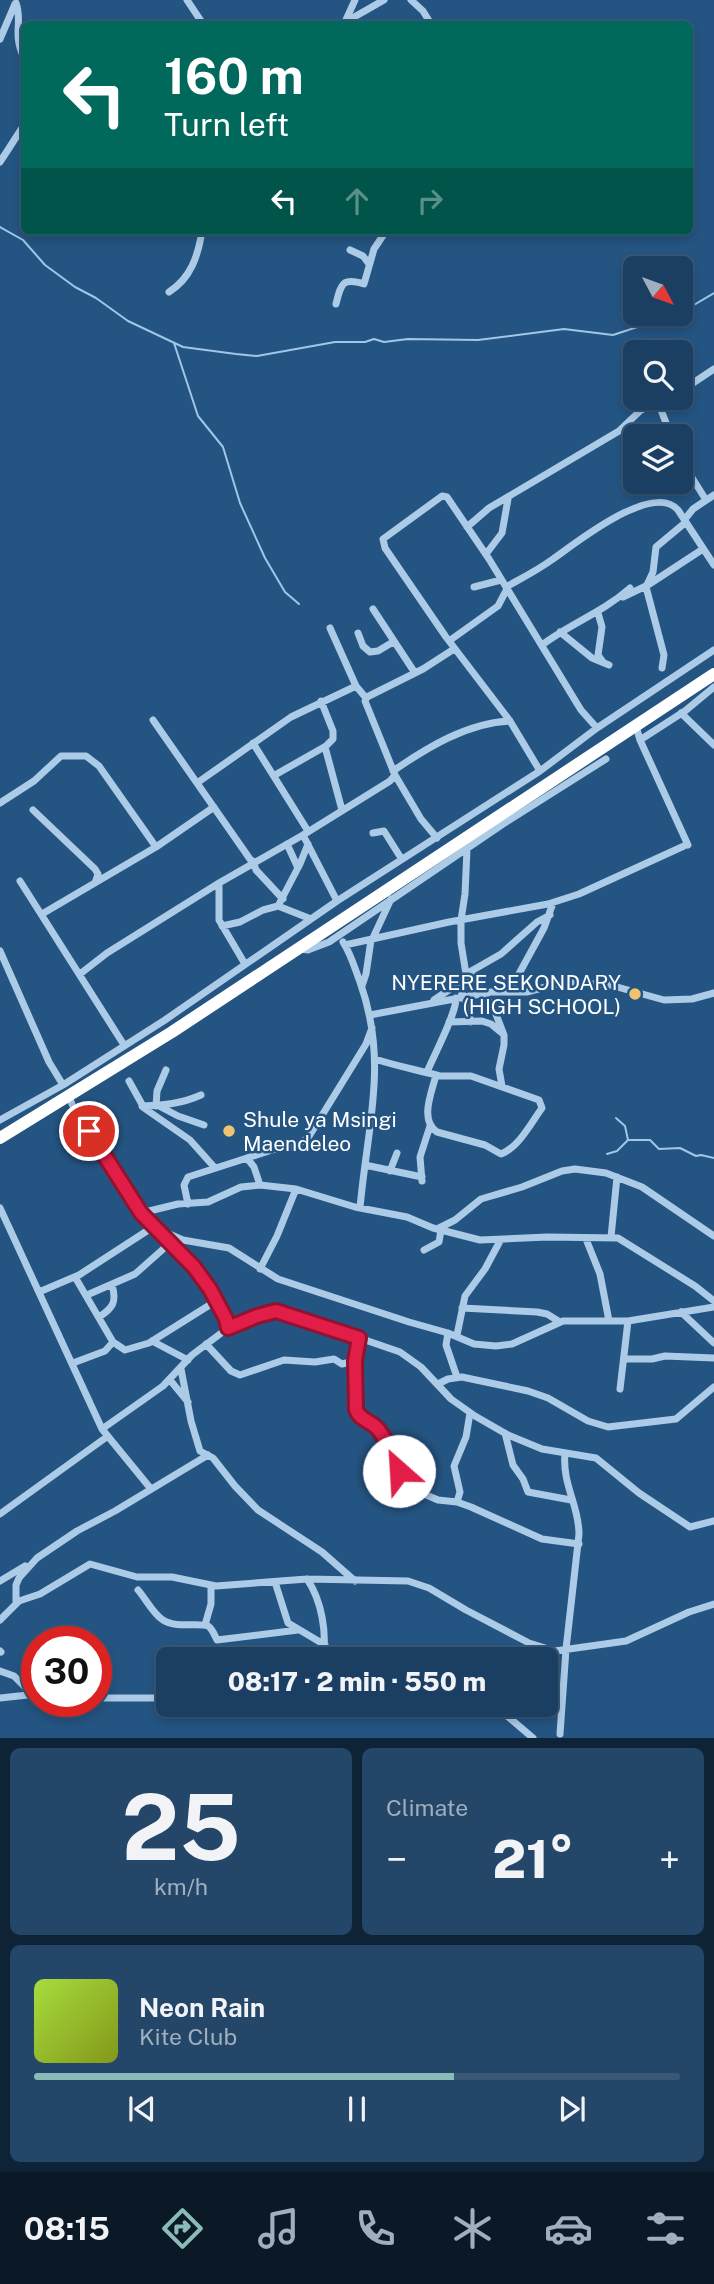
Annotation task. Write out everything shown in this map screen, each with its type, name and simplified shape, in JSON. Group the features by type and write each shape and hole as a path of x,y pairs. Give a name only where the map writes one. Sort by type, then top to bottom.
{"highway":[{"path":"0,1138 66,1091 148,1046 168,1026 299,949 714,674"}],"street":[{"path":"187,0 201,21"},
{"path":"344,21 355,0"},
{"path":"348,21 384,0"},
{"path":"411,0 429,21"},
{"path":"0,39 16,1"},
{"path":"16,1 16,38 21,50"},
{"path":"0,162 21,130"},
{"path":"169,292 183,282 193,268 201,235"},
{"path":"336,304 346,281 364,284 374,249 384,235"},
{"path":"350,250 363,256 369,264"},
{"path":"693,383 714,369"},
{"path":"467,527 479,515 619,431 643,410"},
{"path":"693,479 706,500"},
{"path":"662,668 664,655 646,587 653,572 656,547 714,495"},
{"path":"540,771 510,721 454,649 385,548 383,540 442,496 447,497 505,585 581,710 597,728"},
{"path":"485,554 502,533 508,499"},
{"path":"474,587 505,585 540,568 612,520 640,506 667,501 674,505 686,521 714,565"},
{"path":"620,597 646,587 703,549"},
{"path":"449,641 498,606 505,585"},
{"path":"542,645 560,632 598,613 630,588"},
{"path":"373,609 415,673"},
{"path":"560,632 592,658 606,664 598,655 602,627 598,613"},
{"path":"330,628 356,686 366,698 365,705 394,773 421,819 437,838"},
{"path":"358,633 363,646 370,652 378,652 393,642"},
{"path":"366,698 454,649"},
{"path":"1,1116 66,1091 124,1045 141,1035 168,1026 245,964 401,858 437,838 540,771 597,728 714,650"},
{"path":"197,783 291,717 356,686"},
{"path":"640,740 714,687"},
{"path":"275,775 331,743 335,736 321,701"},
{"path":"681,713 714,745"},
{"path":"153,720 281,903 311,919"},
{"path":"80,974 107,953 219,883 390,781 394,773 441,741 491,722 510,721"},
{"path":"345,945 553,903 686,846 636,726"},
{"path":"253,743 275,775 337,901"},
{"path":"325,747 342,810"},
{"path":"0,803 34,781 61,756 86,756 99,766 156,847"},
{"path":"299,949 317,948 338,936 606,759"},
{"path":"41,914 156,847 214,807"},
{"path":"33,810 96,869 98,874 95,884"},
{"path":"373,833 384,831 401,858"},
{"path":"287,844 298,868"},
{"path":"222,926 240,922 281,903 307,844"},
{"path":"467,849 461,943 468,974 494,1007 503,1034 505,1045 499,1069 502,1086"},
{"path":"20,881 124,1045"},
{"path":"219,883 219,920 245,964"},
{"path":"362,987 372,940 391,899"},
{"path":"509,992 550,915 553,903"},
{"path":"431,1002 468,974 501,954 537,922 550,915"},
{"path":"338,936 345,945 362,987 370,1015 375,1059 375,1093 360,1208"},
{"path":"0,951 4,966 77,1116 141,1213 194,1267 216,1301 228,1328"},
{"path":"427,1072 468,974"},
{"path":"370,1015 460,997 527,992 564,982 582,981 610,985 664,1000 692,999 714,993"},
{"path":"460,997 471,1022"},
{"path":"483,1021 494,1007"},
{"path":"449,1022 483,1021 503,1034"},
{"path":"188,1204 185,1180 192,1175 275,1149 293,1147 308,1138 366,1044 372,1028"},
{"path":"141,1035 148,1046"},
{"path":"375,1059 436,1075 471,1076 539,1100 542,1105 508,1152 501,1154 485,1145 437,1132 430,1126"},
{"path":"157,1106 157,1091 166,1070"},
{"path":"365,1165 422,1179 421,1157 430,1126 428,1116 436,1075"},
{"path":"129,1081 142,1106 190,1140 215,1168"},
{"path":"142,1106 185,1102 201,1095"},
{"path":"157,1106 204,1125"},
{"path":"390,1171 397,1153"},
{"path":"247,1158 254,1167 260,1185"},
{"path":"439,1230 481,1199 562,1171 589,1170 642,1187 714,1236"},
{"path":"611,1237 617,1177"},
{"path":"141,1213 208,1202 246,1185 260,1185 296,1189 360,1208 407,1217 439,1230 480,1240 611,1237 625,1241 713,1302"},
{"path":"260,1269 296,1189"},
{"path":"0,1208 102,1429 151,1489"},
{"path":"156,1229 183,1240 229,1248 278,1279 452,1334 474,1344 512,1344 560,1322 628,1321 681,1312 713,1302"},
{"path":"39,1292 75,1277 156,1229"},
{"path":"424,1250 439,1242 439,1230"},
{"path":"586,1239 600,1274 609,1321"},
{"path":"457,1377 446,1345 467,1293 485,1269 500,1241"},
{"path":"87,1295 135,1274 170,1243"},
{"path":"75,1277 113,1342 125,1350 152,1341 216,1301"},
{"path":"99,1317 113,1306 115,1300 112,1286"},
{"path":"713,1302 714,1290"},
{"path":"462,1308 537,1312 547,1314 560,1322"},
{"path":"102,1429 170,1380 188,1360 228,1328 276,1311 381,1343 400,1352 421,1367 451,1399 505,1433 542,1449 596,1458 639,1493 690,1527 714,1521"},
{"path":"681,1312 714,1343"},
{"path":"620,1389 628,1321"},
{"path":"359,1338 355,1361 357,1415 380,1432 398,1462 401,1475 433,1498 457,1502 542,1539 579,1544"},
{"path":"152,1341 188,1360"},
{"path":"73,1363 100,1354 113,1342"},
{"path":"206,1344 231,1371 240,1375 284,1360 315,1362 334,1359 346,1364 355,1361"},
{"path":"624,1359 714,1357"},
{"path":"181,1369 200,1451 208,1455 258,1510 322,1552 355,1581"},
{"path":"438,1384 457,1377 541,1395 588,1421 608,1427 677,1419 714,1387"},
{"path":"170,1380 188,1402"},
{"path":"457,1502 460,1490 454,1466 464,1444 470,1413"},
{"path":"505,1433 513,1465 523,1479 527,1491 540,1496 571,1500"},
{"path":"0,1514 108,1436"},
{"path":"560,1734 566,1649 579,1544 578,1518 565,1478 565,1453"},
{"path":"0,1581 32,1563 70,1535 208,1455"},
{"path":"16,1603 16,1585 32,1563"},
{"path":"0,1620 16,1603 40,1594 90,1564 137,1577 172,1577 211,1585 307,1579 417,1583 529,1643 548,1649 626,1642 689,1612 714,1604"},
{"path":"307,1579 321,1614 324,1645"},
{"path":"275,1582 287,1620 298,1630 324,1645"},
{"path":"205,1625 211,1607 211,1585"},
{"path":"138,1590 157,1616 165,1622 188,1626 205,1625 217,1640 298,1630"},
{"path":"0,1671 14,1676 21,1682"},
{"path":"0,1698 21,1696"},
{"path":"112,1698 156,1698"},
{"path":"507,1717 533,1738"}],"waterway":[{"path":"0,227 23,240 45,265 75,287 128,321 183,347 257,356 335,342 365,342 374,339 384,342 408,339 478,340 564,329 613,335 640,326"},
{"path":"693,305 714,293"},
{"path":"174,343 198,416 223,447 240,503 265,558 285,592 299,604"},
{"path":"607,1154 617,1151 628,1140 625,1126 616,1118"},
{"path":"628,1140 650,1140 659,1149 680,1148 696,1156 714,1158"}],"place":[{"name":"NYERERE SEKONDARY (HIGH SCHOOL)","path":"635,994"},
{"name":"Shule ya Msingi Maendeleo","path":"229,1131"}],"route":[{"path":"89,1131 141,1213 194,1267 210,1289 228,1328 244,1320 276,1311 359,1338 355,1361 357,1415 380,1432 399,1464 399,1471"}]}
